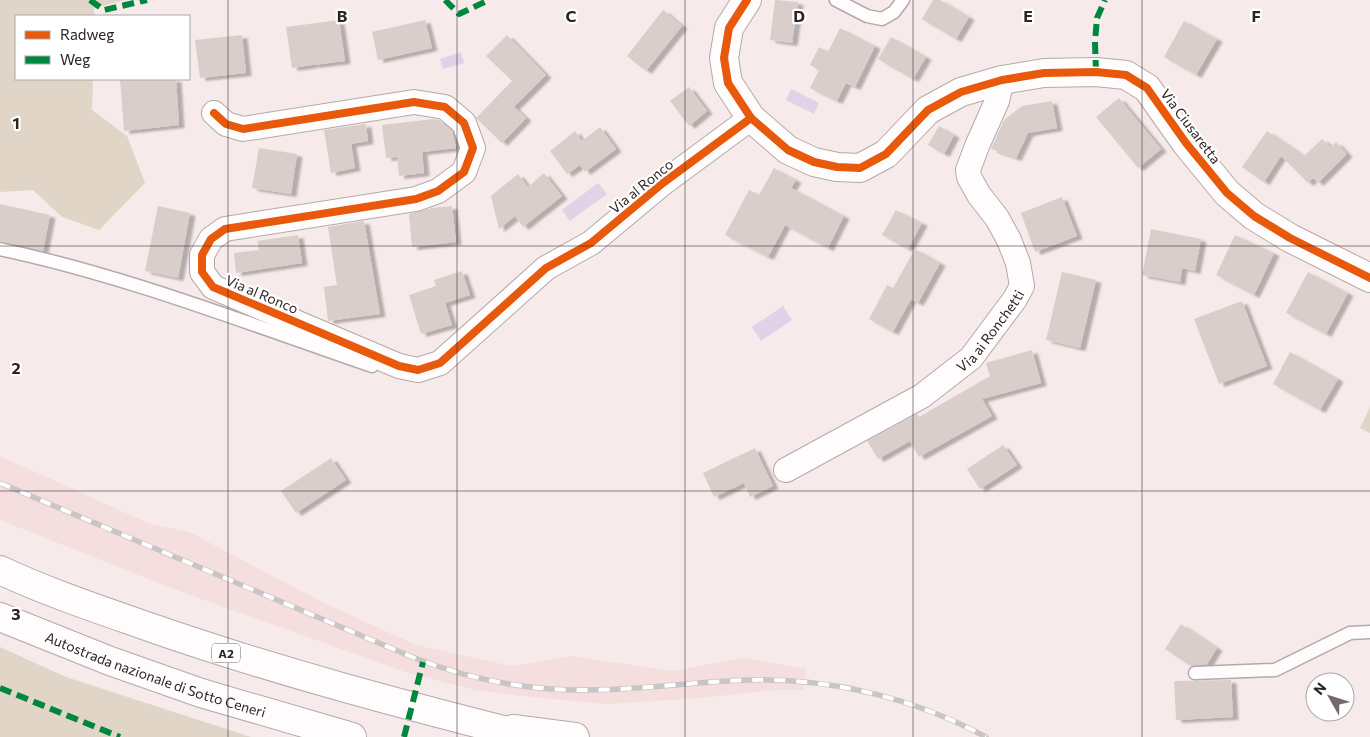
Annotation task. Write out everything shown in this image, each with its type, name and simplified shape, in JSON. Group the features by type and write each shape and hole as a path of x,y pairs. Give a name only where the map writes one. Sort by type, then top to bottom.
{"main road":[{"name":"Via Ciusaretta","path":"747,0 729,28 724,58 728,84 751,118 788,150 814,162 837,167 860,168 886,154 928,110 960,92 1002,80 1044,73 1096,72 1126,76 1147,88 1186,143 1227,193 1254,216 1290,238 1370,278"},
{"name":"A2","path":"0,570 108,613 209,648 346,689 531,737"},
{"name":"Autostrada nazionale di Sotto Ceneri","path":"0,617 110,662 324,732 352,737"},
{"name":"A2","path":"489,726 575,737"}],"street":[{"name":"Via ai Ronchetti","path":"786,470 922,396 971,358 1022,286 1018,263 1009,240 997,218 979,195 968,170 997,100 1002,80"},
{"name":"Via al Ronco","path":"214,114 226,124 243,129 414,102 445,106 464,123 473,148 464,172 438,191 416,199 225,229 211,239 202,255 202,272 213,287 399,366 418,370 440,363 546,268 591,243 663,184 751,118"}],"lane":[{"path":"836,0 867,16 882,19 894,12 904,0"},
{"path":"0,249 50,260 188,302 404,378 416,381 424,378 440,363"},
{"path":"1195,673 1275,670 1350,633 1370,632"}],"shaded area":[{"path":"0,0 125,0 94,8 94,15 15,15 15,80 93,80 92,110 127,136 145,183 99,230 62,217 33,190 0,192"},
{"path":"461,52 464,63 443,69 440,59"},
{"path":"791,89 819,103 814,114 786,100"},
{"path":"598,183 607,194 570,221 562,210"},
{"path":"783,306 792,320 761,341 752,327"},
{"path":"1370,407 1370,433 1360,428"},
{"path":"0,456 148,523 189,532 326,604 416,645 511,666 571,656 672,671 744,658 806,669 803,690 773,690 701,698 607,704 475,690 408,673 171,588 0,520"},
{"path":"0,647 66,677 251,737 0,737"}],"building":[{"path":"775,0 798,2 792,43 770,40"},
{"path":"933,0 940,0 969,17 956,39 922,19"},
{"path":"663,10 682,26 646,71 627,56"},
{"path":"339,20 345,61 313,65 313,61 312,65 292,68 286,27"},
{"path":"425,20 432,48 378,60 372,32"},
{"path":"1184,21 1217,39 1196,75 1164,57"},
{"path":"840,28 875,46 855,87 846,83 837,101 810,88 819,70 810,65 819,47 828,52"},
{"path":"242,35 246,73 200,78 195,40"},
{"path":"507,35 546,75 514,107 526,118 502,143 476,118 512,81 486,56"},
{"path":"891,37 926,57 913,79 878,59"},
{"path":"120,80 176,80 179,125 124,131"},
{"path":"689,87 707,111 689,126 670,101"},
{"path":"1119,98 1161,149 1138,168 1096,117"},
{"path":"1052,101 1057,128 1028,133 1016,158 991,149 1004,120 1022,106"},
{"path":"433,119 439,120 452,131 456,148 422,152 424,173 399,176 397,157 386,158 382,125"},
{"path":"366,124 368,141 351,144 355,168 331,173 324,130"},
{"path":"939,126 954,135 944,154 928,145"},
{"path":"600,127 616,149 585,172 580,165 567,174 550,151 575,131 582,141"},
{"path":"1267,131 1304,156 1322,139 1331,147 1336,142 1347,154 1318,183 1313,178 1308,183 1281,156 1264,182 1242,167"},
{"path":"259,148 297,154 291,194 252,188"},
{"path":"774,168 796,180 791,188 844,216 828,248 785,225 768,257 725,235 749,190 759,195"},
{"path":"544,173 562,196 523,227 515,216 499,229 491,196 518,174 528,187"},
{"path":"1062,197 1077,236 1035,252 1021,213"},
{"path":"0,204 50,215 43,251 0,241"},
{"path":"158,206 190,213 178,278 145,271"},
{"path":"452,206 456,242 412,247 409,214 432,208"},
{"path":"896,210 922,223 908,249 882,235"},
{"path":"364,221 380,314 328,321 324,287 337,285 328,227"},
{"path":"1151,229 1201,239 1195,271 1182,268 1180,282 1142,275"},
{"path":"298,235 302,263 236,273 234,253 259,250 257,241"},
{"path":"1235,235 1274,253 1254,295 1216,275"},
{"path":"915,249 940,263 918,303 911,299 893,332 869,319 887,285 893,288"},
{"path":"462,271 470,295 445,303 452,325 421,334 409,295 436,286 434,280"},
{"path":"1062,272 1096,280 1080,348 1046,340"},
{"path":"1308,272 1348,293 1326,334 1286,313"},
{"path":"1242,301 1267,366 1219,384 1194,319"},
{"path":"1032,350 1041,383 982,399 992,416 919,457 910,441 878,459 867,441 917,414 919,417 990,376 986,363"},
{"path":"1290,352 1338,379 1320,410 1273,384"},
{"path":"1003,445 1017,465 980,489 967,469"},
{"path":"755,448 773,486 750,497 744,483 714,497 703,473"},
{"path":"331,458 346,480 296,513 281,491"},
{"path":"1181,624 1217,648 1207,664 1191,666 1165,649"},
{"path":"1231,680 1233,717 1176,720 1174,681"}],"railway":[{"path":"0,483 412,657 475,677 507,684 566,690 618,689 749,680 811,683 841,687 901,701 959,723 986,737"}],"marked path":[{"path":"90,0 104,10 147,0"},
{"path":"445,0 459,14 489,0"},
{"path":"1096,72 1095,42 1097,18 1105,0"},
{"path":"404,737 423,662"},
{"path":"0,688 120,737"}],"cycle path":[{"path":"747,0 729,28 724,58 728,83 751,118 788,150 814,162 837,167 860,168 886,154 928,110 961,92 1002,80 1044,73 1096,72 1126,75 1147,88 1186,143 1227,193 1254,216 1290,238 1370,278"},
{"path":"214,113 226,124 243,129 414,102 445,107 464,123 473,148 464,172 438,191 416,199 225,229 211,239 202,255 202,272 213,287 399,366 418,370 440,363 546,268 591,243 663,183 751,118"}]}
